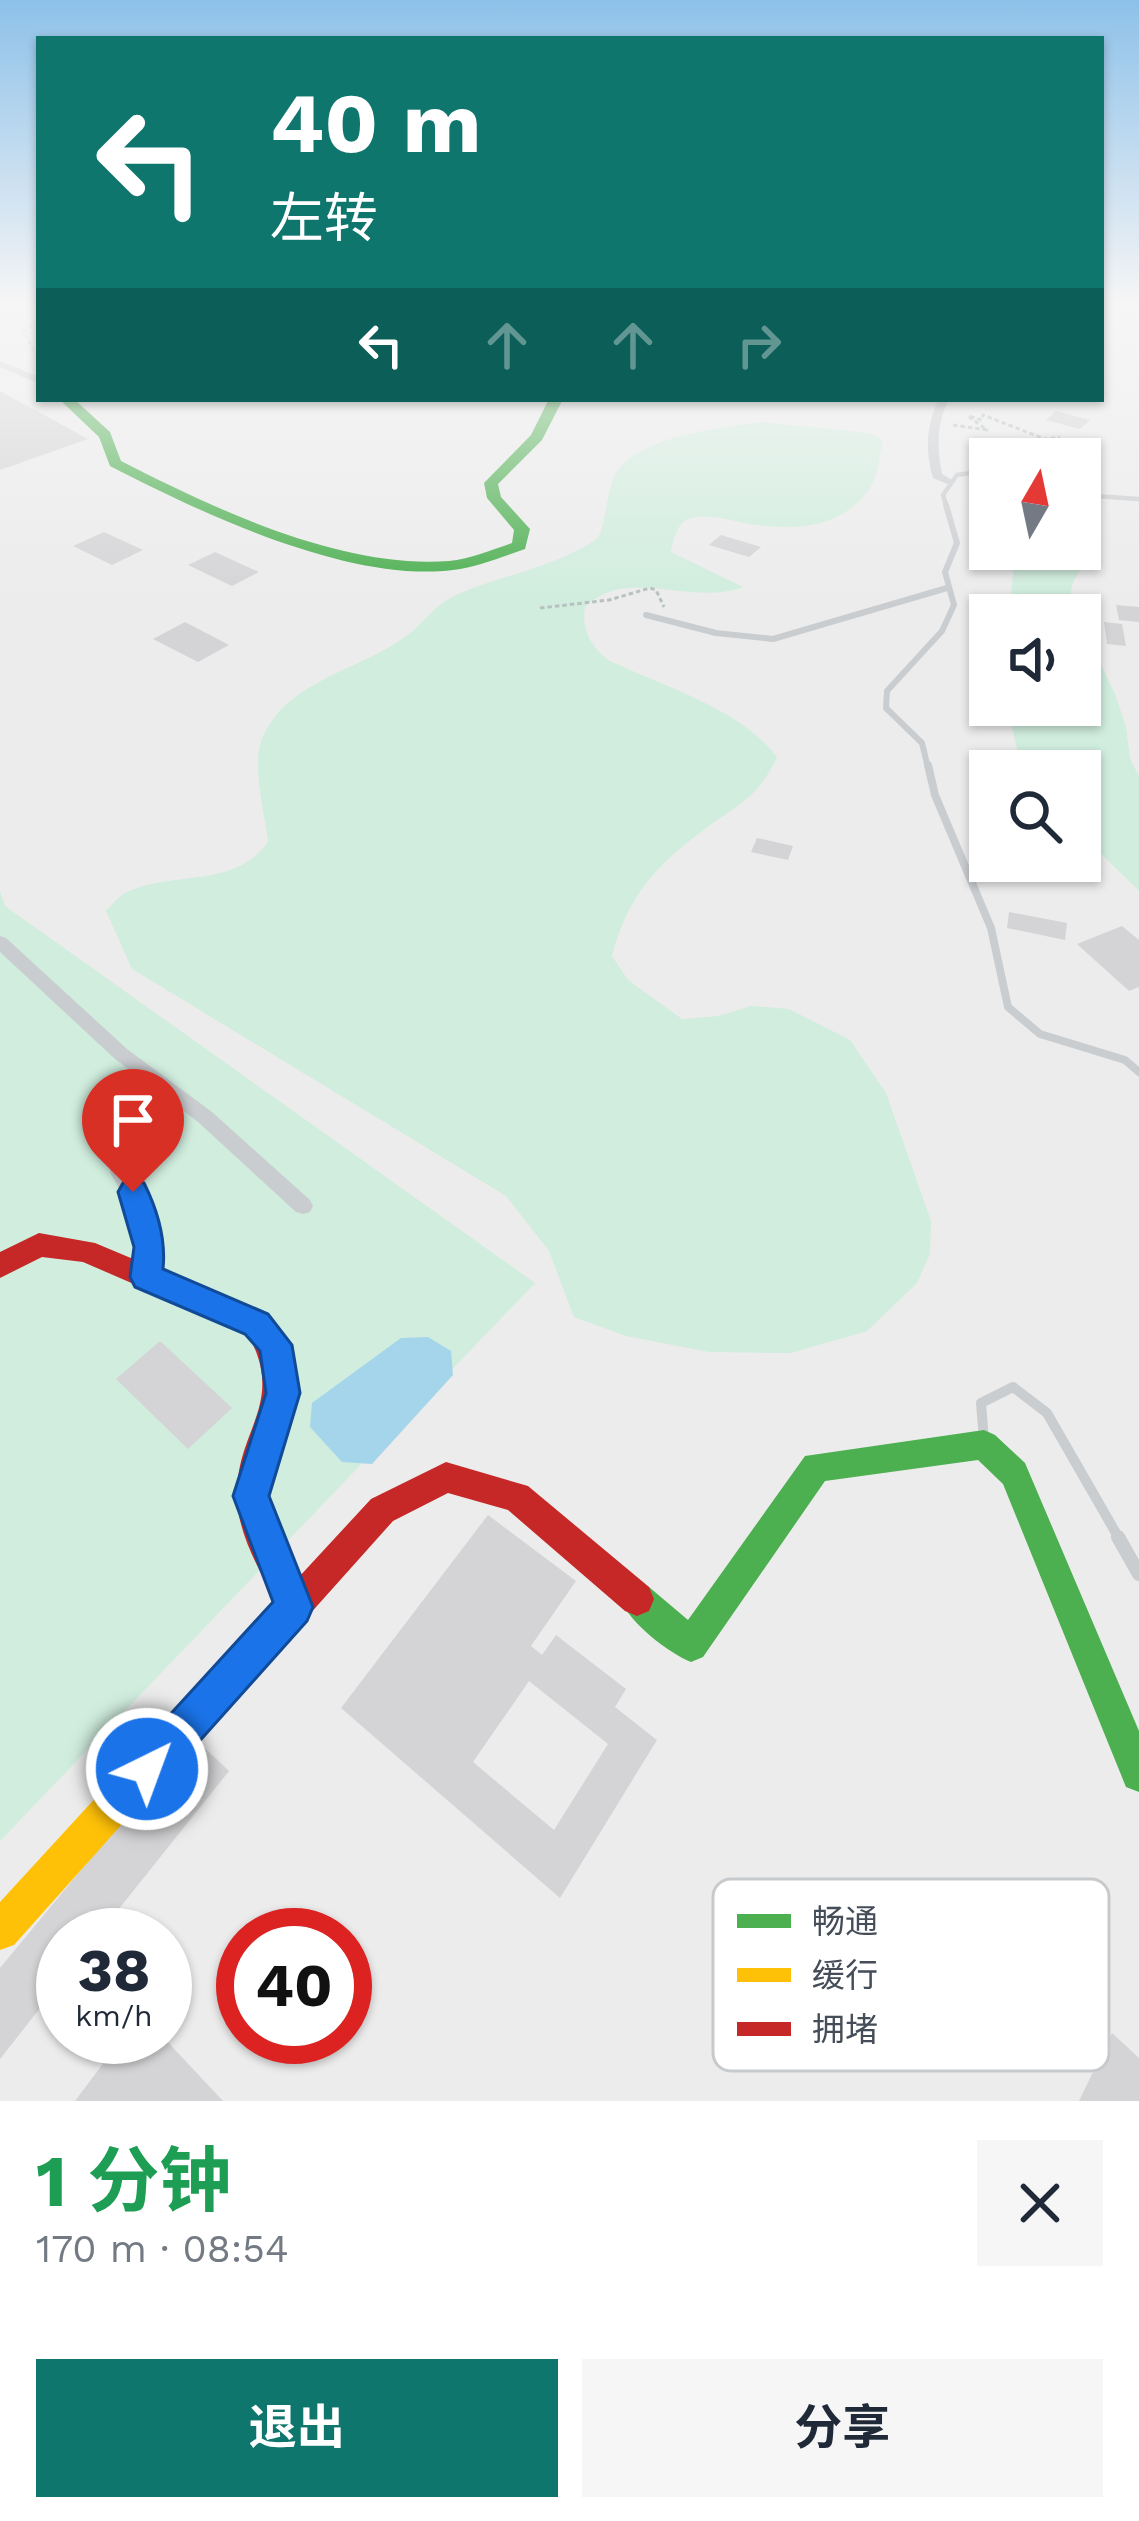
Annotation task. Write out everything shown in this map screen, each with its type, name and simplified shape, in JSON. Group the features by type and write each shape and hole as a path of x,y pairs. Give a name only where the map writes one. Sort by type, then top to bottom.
{"street":[{"path":"71,403 116,447 115,463 154,487 312,542 442,567 519,546 522,530 494,498 491,483 510,459 544,436 555,403"},
{"path":"942,403 930,433 937,476 950,482"},
{"path":"0,942 121,1054 205,1117 303,1206"},
{"path":"0,1266 39,1246 85,1251 256,1324 276,1345 283,1393 251,1496 294,1607"},
{"path":"0,1931 382,1510 446,1477 517,1497 692,1646 816,1467 984,1445 1014,1474 1139,1774"}],"lane":[{"path":"969,473 957,475 943,494 956,542 943,560 954,605 942,632 887,691 886,708 922,742 935,795 992,928 1008,1007 1040,1034 1139,1061"},
{"path":"1101,497 1139,500"},
{"path":"646,615 716,633 773,639 947,588"},
{"path":"1125,1060 1139,1072"},
{"path":"115,1171 133,1192 145,1227 150,1247 146,1277"},
{"path":"984,1445 981,1403 1013,1387 1047,1413 1139,1574"}],"path":[{"path":"930,433 952,425 987,430 968,416 982,420 983,415 1045,440 1060,437"},
{"path":"540,608 609,601 650,588 656,590 664,607 646,615"}],"green space":[{"path":"761,422 869,433 883,440 870,488 840,515 810,525 760,526 708,517 687,520 671,552 743,587 702,593 620,589 585,607 584,615 589,637 608,660 722,712 777,757 755,791 658,869 626,916 612,956 628,980 682,1019 719,1016 751,1006 789,1009 850,1040 886,1093 931,1221 930,1254 917,1283 867,1331 791,1353 709,1352 626,1336 574,1317 549,1251 506,1196 132,969 106,911 124,893 145,885 238,867 268,842 258,778 261,742 272,721 304,691 405,637 454,596 564,557 598,538 616,473 642,450 682,436"},
{"path":"1014,570 1080,570 1071,594 1011,594"},
{"path":"1101,665 1115,694 1130,759 1139,776 1139,891 1101,854 1101,750 1017,750 1012,726 1101,726"},
{"path":"0,891 5,906 535,1283 0,1841"}],"water":[{"path":"428,1337 451,1351 453,1375 372,1464 342,1462 310,1427 312,1403 401,1338"}],"building":[{"path":"0,403 22,403 88,439 0,470"},
{"path":"1056,411 1090,420 1080,429 1046,420"},
{"path":"104,532 143,550 112,565 73,546"},
{"path":"721,535 761,547 749,557 709,545"},
{"path":"215,552 259,572 232,586 188,565"},
{"path":"1116,605 1139,607 1139,622 1119,620"},
{"path":"185,622 229,645 198,662 153,639"},
{"path":"1104,622 1122,624 1126,646 1107,644"},
{"path":"757,838 793,846 788,860 751,852"},
{"path":"1009,912 1067,923 1065,940 1007,928"},
{"path":"1122,926 1139,940 1139,987 1129,991 1077,944"},
{"path":"160,1341 232,1408 188,1449 116,1379"},
{"path":"488,1515 576,1581 531,1646 542,1655 556,1635 626,1689 615,1707 657,1740 560,1898 341,1708","holes":["529,1681 608,1744 554,1830 473,1762"]},
{"path":"192,1736 229,1771 120,1908 50,1908"},
{"path":"36,1924 36,2013 0,2059 0,1968"},
{"path":"1112,2033 1139,2058 1139,2101 1079,2101 1094,2071 1109,2071"},
{"path":"103,2064 188,2064 223,2101 75,2101"}],"traffic: fast":[{"path":"70,403 105,435 115,463 148,480 277,534 369,560 411,566 457,565 519,546 522,529 494,498 491,483 537,437 554,403"},
{"path":"637,1599 691,1645 816,1467 984,1445 1014,1474 1139,1774"}],"traffic: slow":[{"path":"0,1931 279,1623"}],"traffic: jam":[{"path":"0,1266 39,1245 85,1251 257,1324 272,1349 279,1390 255,1467 253,1506 261,1536 294,1607"},
{"path":"279,1623 382,1510 446,1477 517,1497 637,1599"}],"route":[{"path":"133,1192 150,1247 146,1277 256,1324 276,1345 283,1393 251,1496 294,1607 147,1769"}]}
